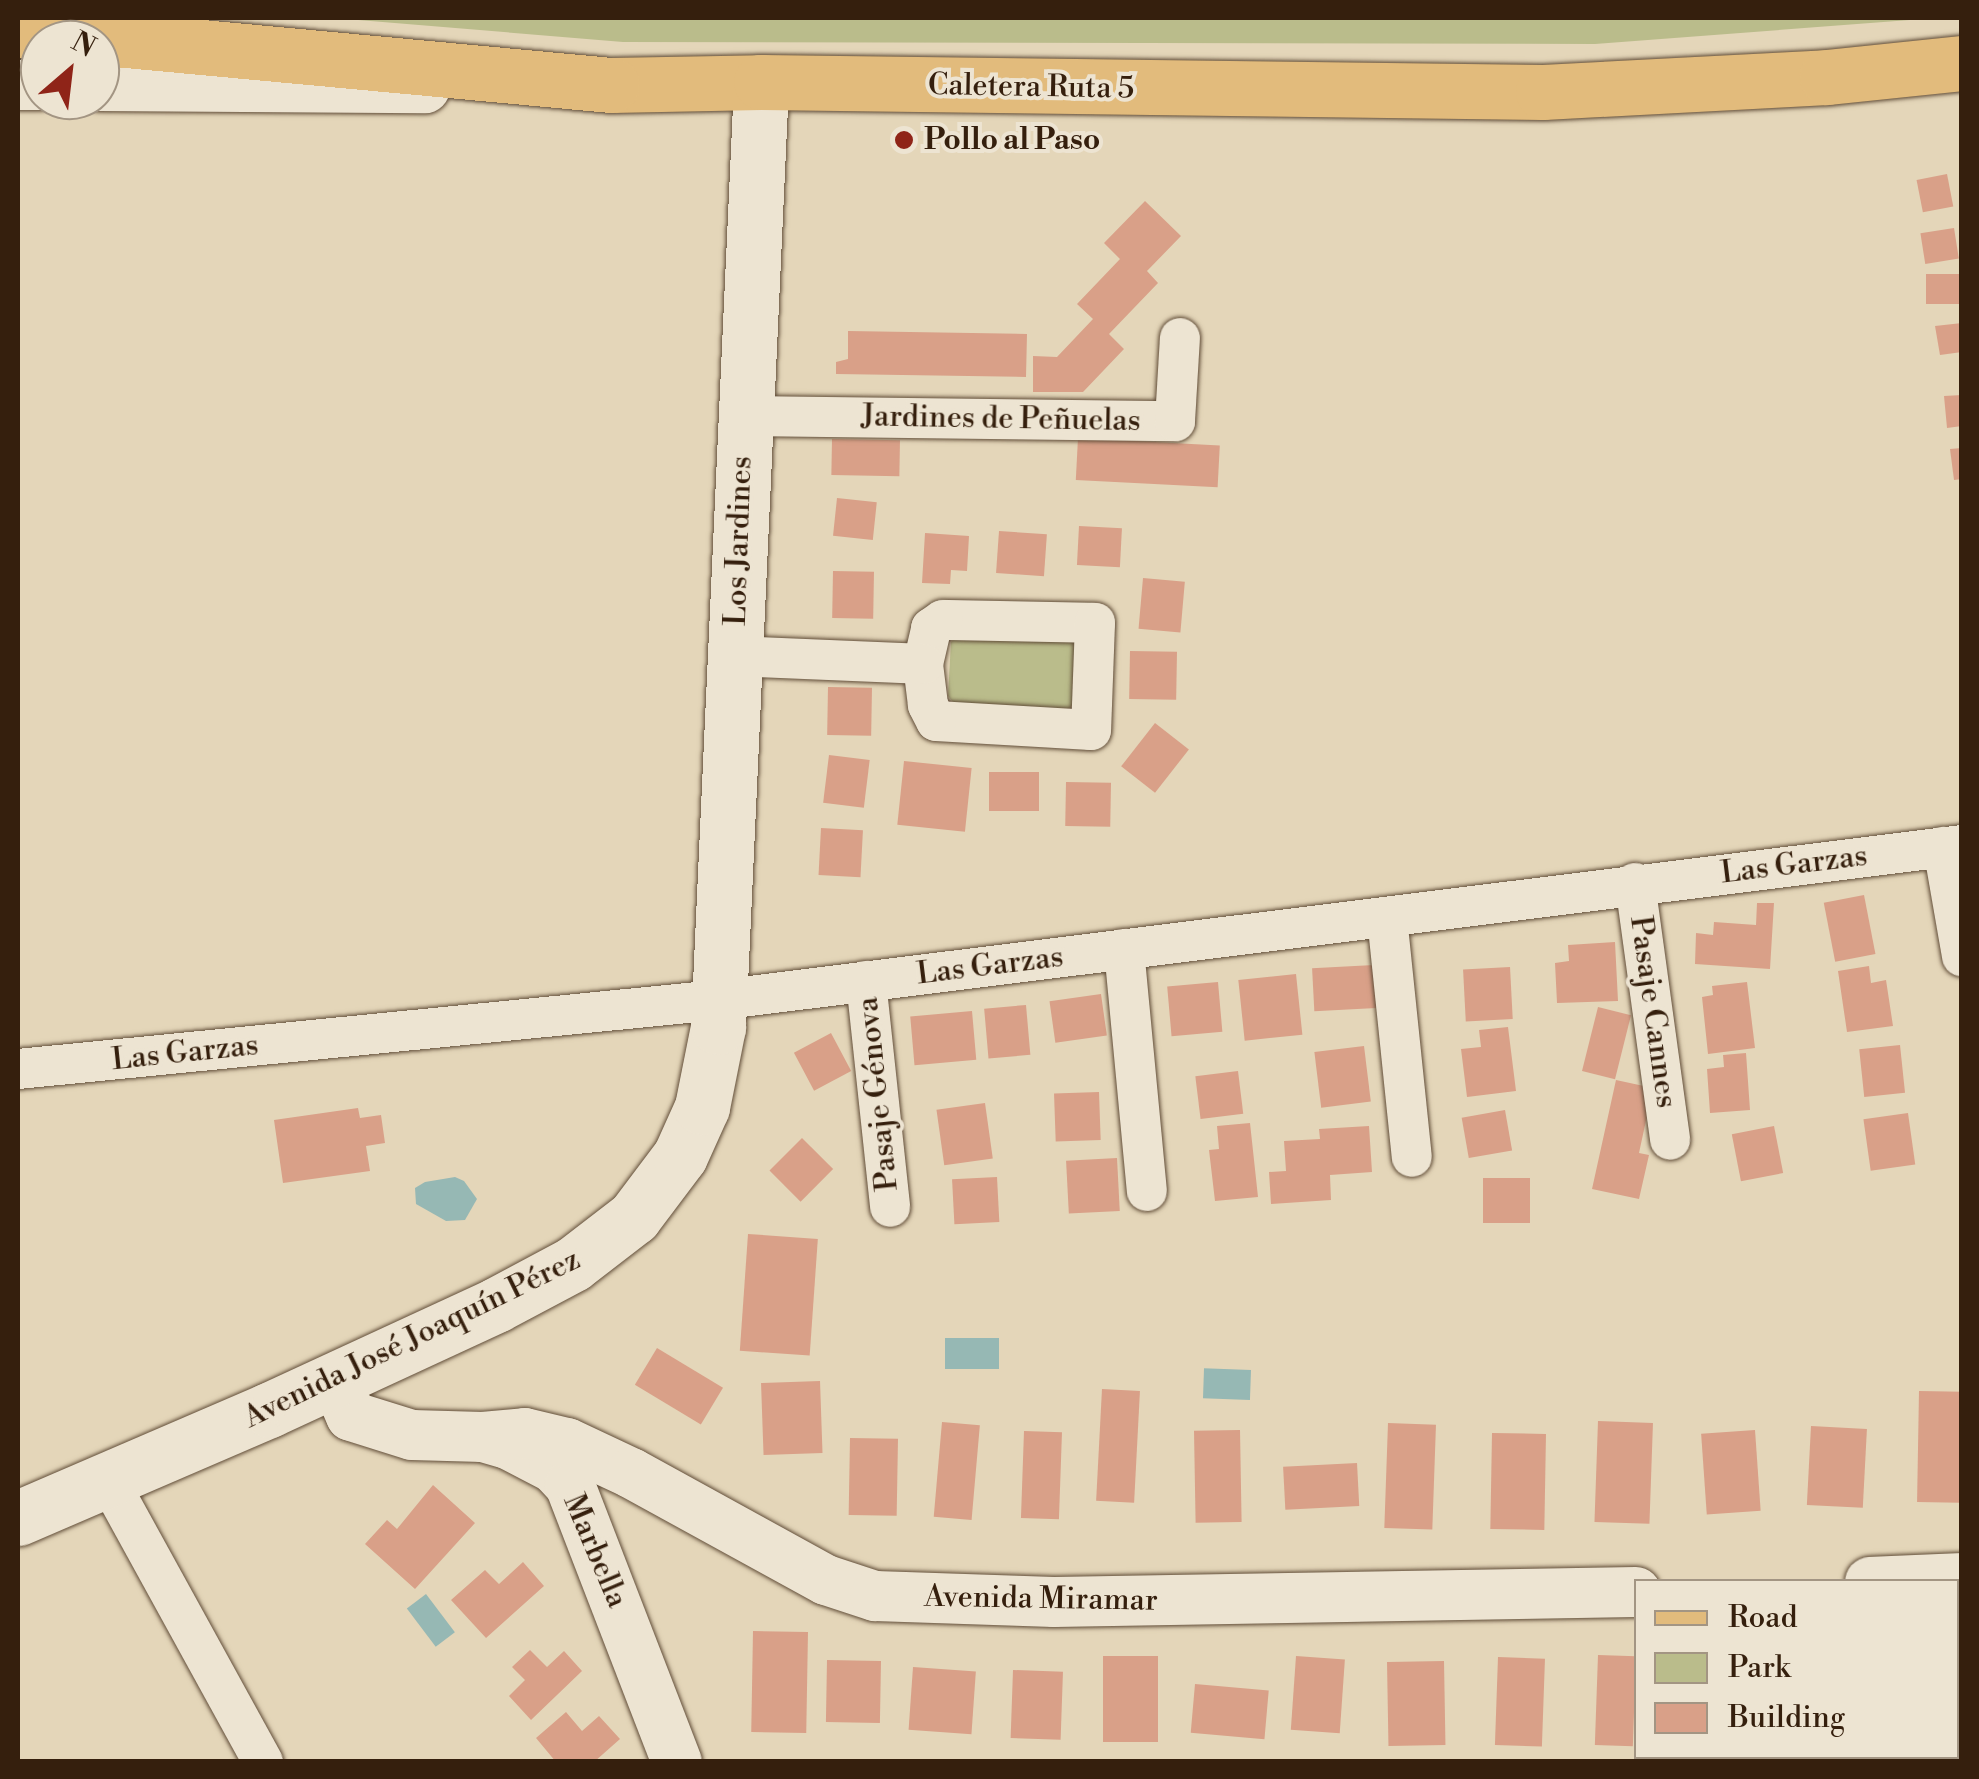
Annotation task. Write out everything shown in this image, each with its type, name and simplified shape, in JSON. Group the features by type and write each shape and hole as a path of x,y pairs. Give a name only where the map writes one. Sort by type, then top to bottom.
{"main road":[{"path":"18,30 611,85"},
{"name":"Caletera Ruta 5","path":"611,85 761,82 1542,92 1827,76 1962,62"},
{"name":"Los Jardines","path":"718,1000 761,82"},
{"name":"Avenida José Joaquín Pérez","path":"18,1518 335,1378 562,1270 634,1217 680,1156 702,1107 715,1054 718,1000"}],"street":[{"name":"Caletera Ruta 5","path":"120,86 298,90 611,85"},
{"name":"Jardines de Peñuelas","path":"744,416 1175,420 1180,338"},
{"path":"943,620 1095,624 1091,730 936,721 928,706 923,664 931,628 943,620"},
{"path":"735,656 923,664"},
{"path":"1952,846 1962,956"},
{"name":"Las Garzas","path":"18,1070 718,1000 1952,846"},
{"name":"Pasaje Cannes","path":"1635,883 1670,1140"},
{"path":"1387,917 1412,1157"},
{"path":"1124,949 1147,1190"},
{"name":"Pasaje Génova","path":"866,981 890,1206"},
{"name":"Marbella","path":"335,1378 352,1416 412,1435 483,1436 528,1452 570,1486 677,1762"},
{"name":"Avenida Miramar","path":"483,1436 524,1434 567,1444 631,1473 826,1580 875,1596 1054,1602 1634,1592"},
{"path":"108,1480 262,1762"}],"green space":[{"path":"334,18 1936,18 1595,44 623,42"},
{"path":"963,629 1071,633 1081,646 1079,699 1066,711 958,708 948,696 951,642"}],"water":[{"path":"455,1177 464,1181 477,1199 465,1220 446,1221 416,1204 415,1188 425,1182"},
{"path":"945,1338 999,1338 999,1369 945,1369"},
{"path":"1204,1368 1251,1370 1250,1400 1203,1398"},
{"path":"426,1594 455,1632 436,1647 407,1608"}],"building":[{"path":"1947,174 1953,206 1923,212 1917,180"},
{"path":"1145,201 1181,236 1147,271 1158,283 1109,334 1124,349 1083,392 1033,392 1033,356 1057,357 1093,319 1077,304 1120,259 1104,243"},
{"path":"1954,228 1959,259 1925,264 1920,233"},
{"path":"1926,274 1962,274 1962,304 1926,304"},
{"path":"1962,323 1962,352 1940,355 1935,326"},
{"path":"848,331 1027,334 1026,377 836,374 836,362 848,359"},
{"path":"1962,395 1962,426 1947,428 1944,396"},
{"path":"1078,438 1220,445 1218,487 1076,480"},
{"path":"832,439 900,440 899,476 831,475"},
{"path":"1962,448 1962,479 1954,480 1950,449"},
{"path":"837,498 877,502 873,540 833,536"},
{"path":"1079,526 1122,528 1120,567 1077,565"},
{"path":"999,531 1047,534 1044,576 996,573"},
{"path":"925,533 969,536 967,571 951,570 950,584 922,583"},
{"path":"833,571 874,572 873,619 832,618"},
{"path":"1143,578 1185,582 1180,632 1139,629"},
{"path":"1130,651 1177,652 1176,700 1129,699"},
{"path":"828,687 872,688 871,736 827,735"},
{"path":"1155,723 1189,749 1155,793 1121,766"},
{"path":"829,755 870,760 864,808 823,803"},
{"path":"904,761 972,768 965,832 897,825"},
{"path":"989,772 1039,772 1039,811 989,811"},
{"path":"1066,782 1111,783 1110,827 1065,826"},
{"path":"821,828 863,830 860,877 819,875"},
{"path":"1864,895 1875,954 1835,962 1824,903"},
{"path":"1757,903 1774,903 1770,969 1695,964 1696,933 1713,935 1714,922 1756,925"},
{"path":"1615,942 1618,1001 1557,1003 1555,963 1569,961 1568,945"},
{"path":"1374,965 1376,1008 1314,1011 1312,968"},
{"path":"1869,966 1871,983 1886,980 1893,1026 1847,1032 1838,971"},
{"path":"1510,967 1513,1019 1466,1021 1463,969"},
{"path":"1296,974 1302,1035 1245,1041 1238,980"},
{"path":"1218,982 1222,1032 1172,1036 1167,986"},
{"path":"1747,982 1755,1048 1708,1054 1702,997 1713,995 1712,986"},
{"path":"1101,994 1107,1036 1055,1043 1050,1001"},
{"path":"1026,1005 1030,1055 989,1058 984,1009"},
{"path":"1598,1007 1631,1015 1615,1079 1582,1071"},
{"path":"972,1011 976,1060 915,1065 910,1016"},
{"path":"1508,1027 1516,1091 1467,1097 1461,1049 1481,1047 1479,1030"},
{"path":"831,1033 851,1071 814,1091 794,1053"},
{"path":"1900,1045 1905,1093 1864,1097 1859,1049"},
{"path":"1364,1046 1371,1102 1321,1108 1314,1052"},
{"path":"1746,1053 1750,1110 1710,1113 1707,1069 1724,1067 1723,1055"},
{"path":"1238,1071 1243,1114 1201,1119 1195,1076"},
{"path":"1616,1080 1653,1088 1639,1153 1649,1155 1639,1199 1592,1189"},
{"path":"1099,1092 1101,1140 1056,1142 1054,1094"},
{"path":"985,1103 993,1158 944,1165 936,1110"},
{"path":"358,1108 360,1118 381,1115 385,1143 366,1146 370,1171 283,1183 274,1120"},
{"path":"1505,1110 1512,1150 1469,1158 1462,1118"},
{"path":"1908,1113 1915,1164 1871,1171 1863,1119"},
{"path":"1250,1123 1258,1197 1215,1201 1209,1150 1219,1149 1217,1126"},
{"path":"1369,1126 1372,1172 1330,1175 1331,1200 1271,1204 1269,1172 1286,1171 1284,1141 1320,1139 1319,1129"},
{"path":"1774,1126 1783,1173 1741,1181 1732,1134"},
{"path":"802,1138 833,1169 801,1202 769,1171"},
{"path":"1117,1158 1120,1211 1069,1214 1066,1161"},
{"path":"997,1177 999,1222 954,1224 952,1179"},
{"path":"1483,1178 1530,1178 1530,1223 1483,1223"},
{"path":"748,1234 818,1239 810,1356 740,1351"},
{"path":"657,1348 723,1388 701,1425 635,1385"},
{"path":"820,1381 823,1453 764,1455 761,1383"},
{"path":"1102,1389 1140,1391 1134,1503 1096,1501"},
{"path":"1919,1391 1962,1392 1960,1503 1917,1502"},
{"path":"1598,1421 1653,1423 1649,1524 1594,1522"},
{"path":"942,1422 980,1425 972,1520 934,1517"},
{"path":"1388,1423 1436,1425 1432,1530 1384,1528"},
{"path":"1811,1426 1867,1429 1863,1508 1807,1505"},
{"path":"1240,1430 1242,1522 1196,1523 1194,1431"},
{"path":"1755,1430 1761,1511 1707,1515 1701,1434"},
{"path":"1024,1431 1062,1432 1059,1519 1021,1518"},
{"path":"1492,1433 1546,1434 1544,1530 1490,1529"},
{"path":"850,1438 898,1439 897,1516 849,1515"},
{"path":"1357,1463 1359,1506 1285,1510 1283,1467"},
{"path":"433,1485 475,1523 415,1589 365,1544 387,1520 397,1529"},
{"path":"523,1562 544,1586 486,1638 451,1600 485,1570 499,1584"},
{"path":"753,1631 808,1632 806,1733 751,1732"},
{"path":"1959,1631 1962,1631 1959,1730"},
{"path":"530,1650 547,1667 564,1651 582,1671 531,1720 509,1696 525,1680 512,1667"},
{"path":"1598,1655 1634,1656 1633,1746 1595,1745"},
{"path":"1103,1656 1158,1656 1158,1742 1103,1742"},
{"path":"1296,1656 1345,1659 1340,1733 1291,1730"},
{"path":"1498,1657 1545,1659 1542,1747 1495,1745"},
{"path":"827,1660 881,1661 880,1723 826,1722"},
{"path":"1444,1661 1445,1745 1388,1746 1387,1662"},
{"path":"913,1667 976,1671 971,1734 909,1730"},
{"path":"1013,1670 1063,1672 1061,1740 1011,1738"},
{"path":"1195,1684 1269,1690 1264,1739 1191,1733"},
{"path":"566,1712 582,1731 599,1716 620,1739 594,1762 556,1762 536,1738"}],"place":[{"name":"Pollo al Paso","path":"904,140"}]}
